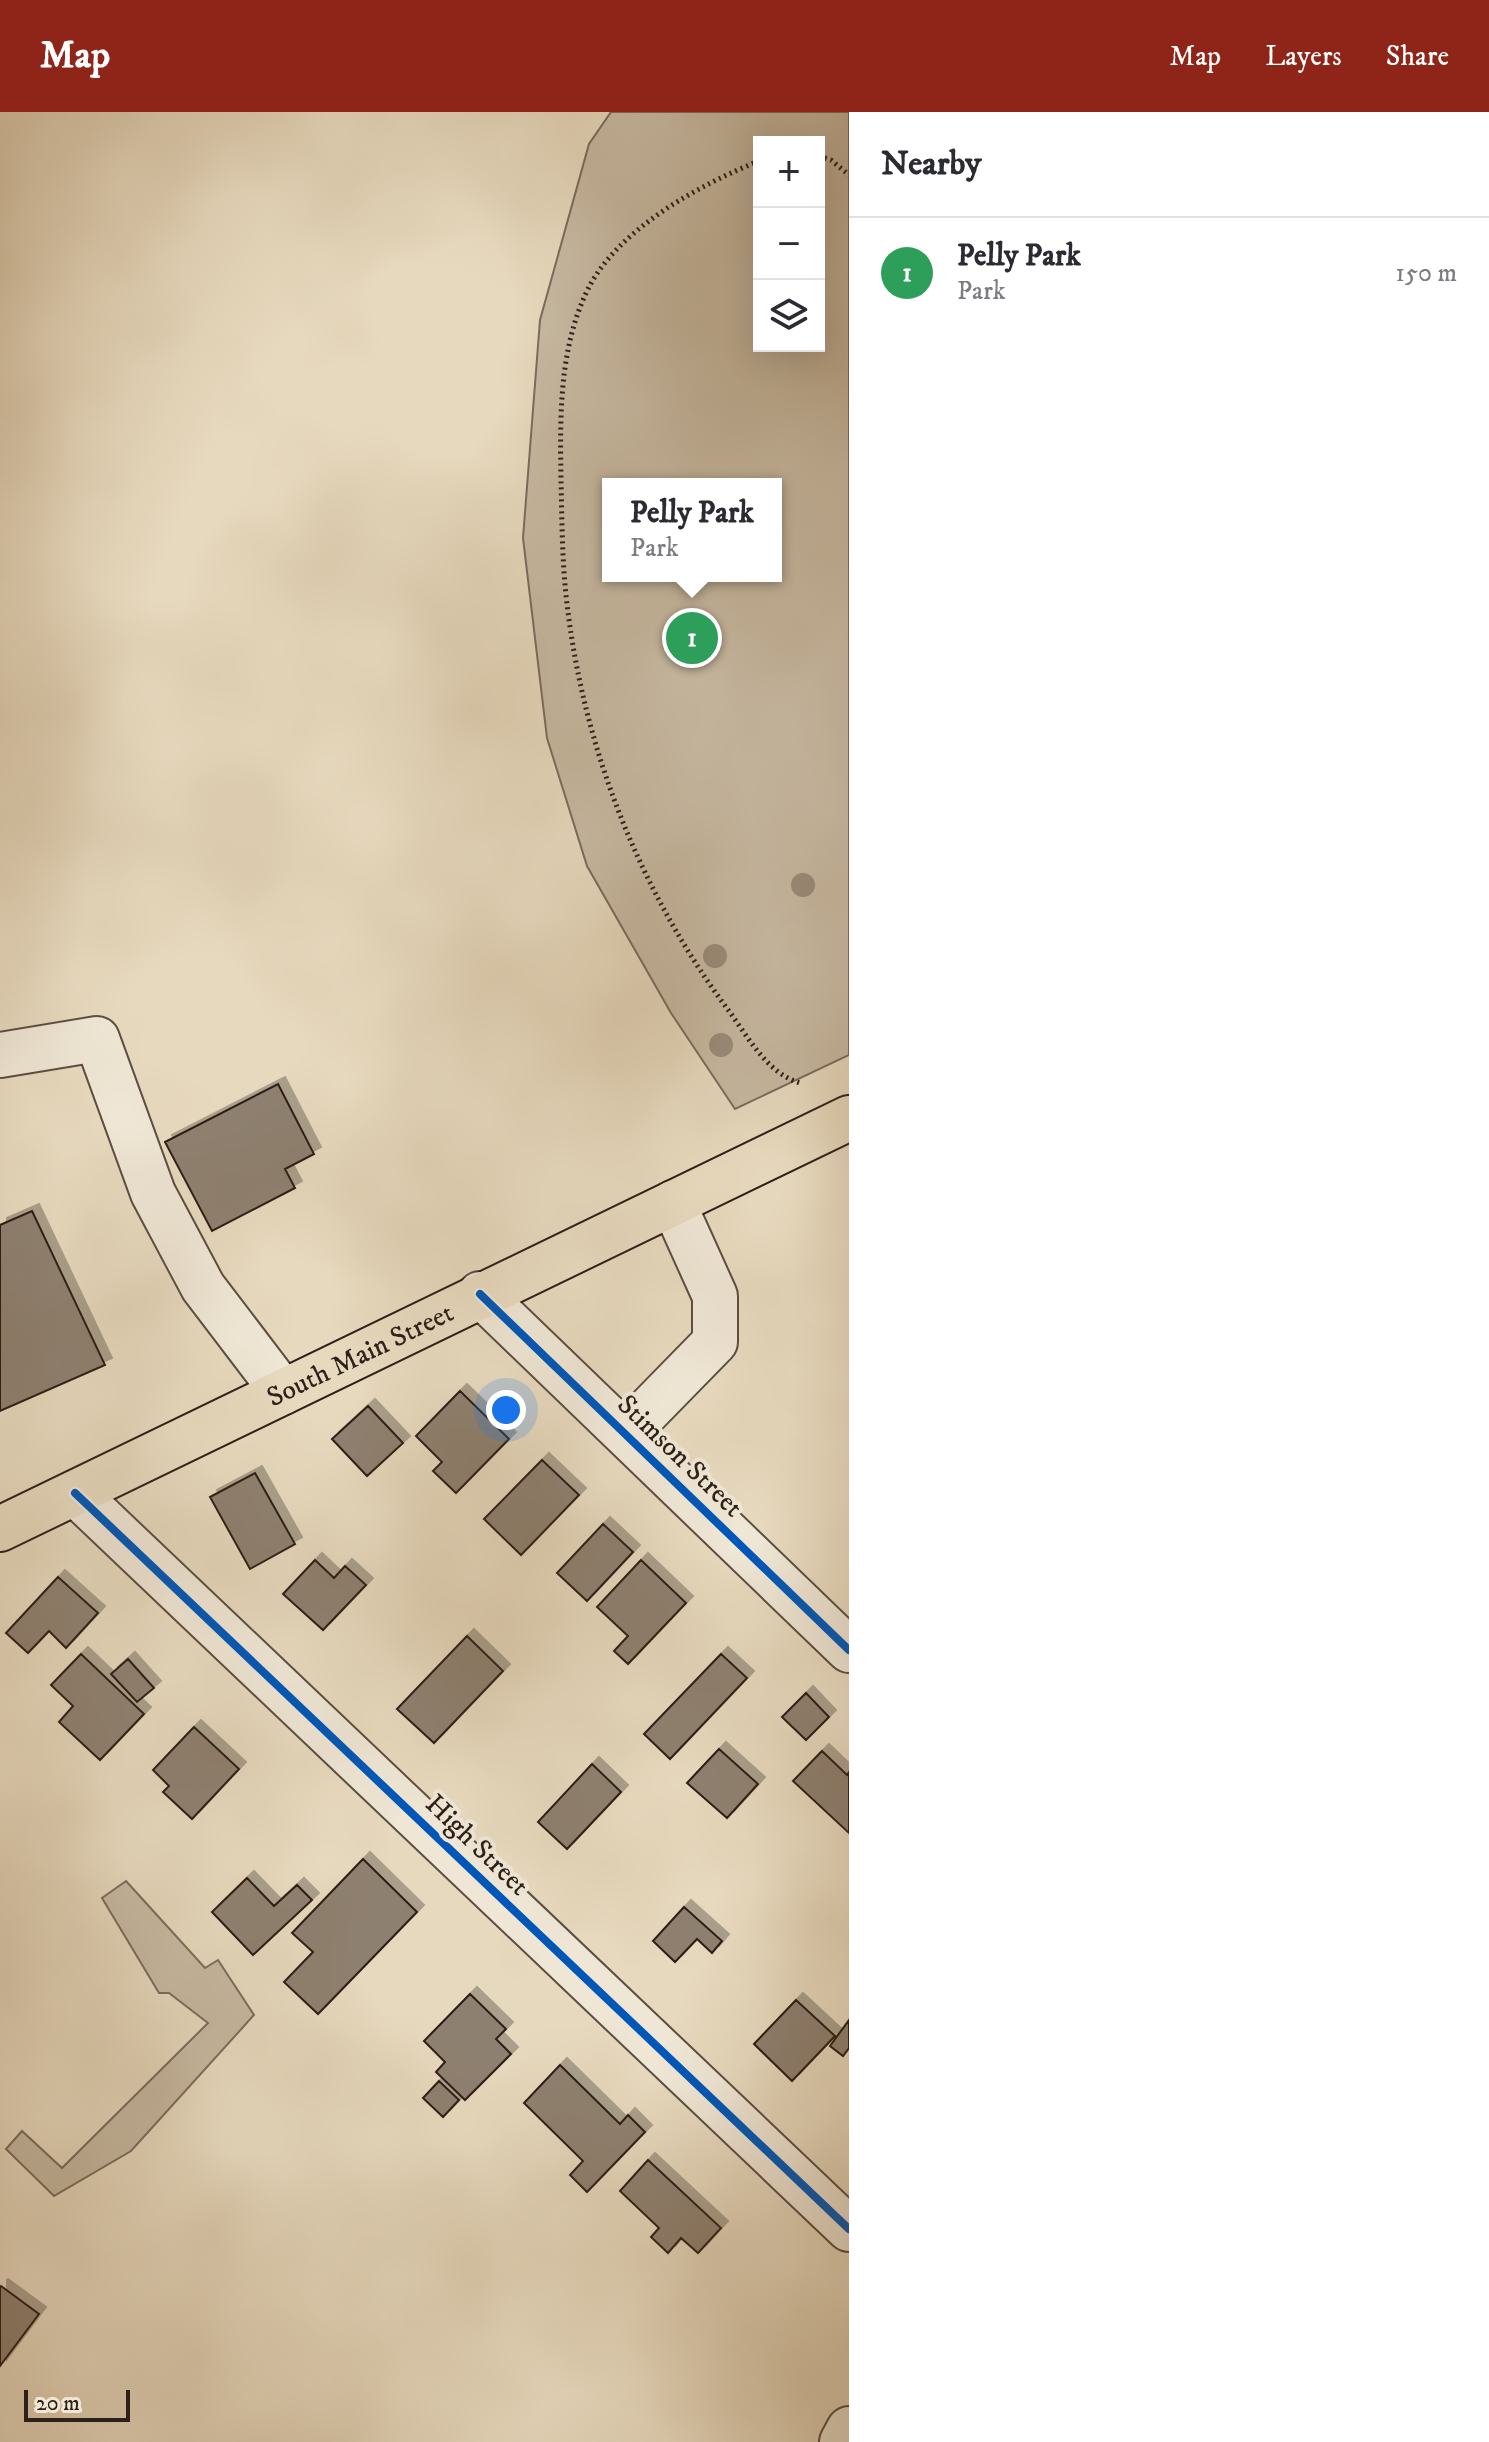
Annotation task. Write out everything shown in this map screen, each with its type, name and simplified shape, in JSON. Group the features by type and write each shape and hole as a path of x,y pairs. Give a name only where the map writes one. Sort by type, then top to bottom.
{"main road":[{"name":"South Main Street","path":"0,1529 849,1118"}],"street":[{"path":"0,1055 97,1039 160,1207 203,1287 283,1392"},
{"path":"626,1433 715,1342 715,1296 673,1203"},
{"name":"Stimson Street","path":"480,1294 849,1650"},
{"name":"High Street","path":"75,1493 849,2229"},
{"path":"842,2442 849,2429"}],"path":[{"path":"825,158 849,175"},
{"path":"753,164 671,206 645,225 626,241 589,287 567,350 564,376 561,449 564,564 567,611 580,688 600,760 630,840 708,983 766,1061 787,1079 800,1083"}],"shaded area":[{"path":"611,112 849,112 849,1055 735,1109 671,1013 587,866 547,738 523,538 540,320 589,144"},
{"path":"126,1881 205,1968 218,1960 254,2015 131,2151 54,2196 6,2149 22,2131 62,2168 208,2023 169,1993 159,1993 102,1898"}],"building":[{"path":"278,1084 314,1154 285,1169 295,1188 212,1231 165,1142"},
{"path":"32,1211 105,1365 0,1411 0,1225"},
{"path":"460,1391 509,1439 456,1493 433,1471 442,1462 416,1436"},
{"path":"368,1406 403,1443 367,1476 332,1439"},
{"path":"542,1460 579,1495 521,1555 484,1519"},
{"path":"255,1473 295,1544 250,1569 210,1497"},
{"path":"603,1524 633,1552 587,1601 557,1573"},
{"path":"315,1560 334,1578 345,1566 366,1585 323,1630 283,1594"},
{"path":"641,1560 686,1603 628,1664 614,1651 628,1636 597,1607"},
{"path":"58,1577 98,1613 66,1648 49,1631 28,1653 6,1633"},
{"path":"467,1636 503,1671 434,1743 397,1709"},
{"path":"81,1654 144,1714 100,1760 59,1722 73,1706 51,1685"},
{"path":"721,1654 747,1678 670,1759 644,1734"},
{"path":"128,1659 154,1688 137,1702 111,1674"},
{"path":"806,1693 829,1717 806,1740 782,1717"},
{"path":"194,1727 239,1769 192,1819 163,1792 169,1786 153,1770"},
{"path":"719,1749 758,1784 727,1818 687,1783"},
{"path":"822,1751 847,1775 849,1772 849,1833 793,1781"},
{"path":"592,1764 621,1792 567,1849 538,1822"},
{"path":"363,1859 417,1912 318,2014 284,1982 313,1952 292,1933"},
{"path":"247,1878 274,1906 297,1885 312,1900 253,1955 212,1912"},
{"path":"684,1907 722,1941 712,1953 697,1939 675,1962 653,1941"},
{"path":"470,1994 506,2029 496,2039 511,2054 465,2100 436,2072 445,2062 424,2041"},
{"path":"796,2000 835,2036 792,2081 754,2044"},
{"path":"849,2020 849,2048 843,2056 830,2046"},
{"path":"560,2065 620,2124 628,2115 645,2132 587,2192 570,2175 583,2161 524,2103"},
{"path":"439,2081 459,2100 443,2117 423,2098"},
{"path":"648,2160 721,2228 698,2253 681,2238 668,2253 651,2237 659,2228 620,2191"},
{"path":"0,2287 39,2314 0,2366"}],"cycle path":[{"path":"480,1294 849,1650"},
{"path":"75,1493 849,2229"}],"place":[{"name":"Pelly Park","path":"692,638"}]}
